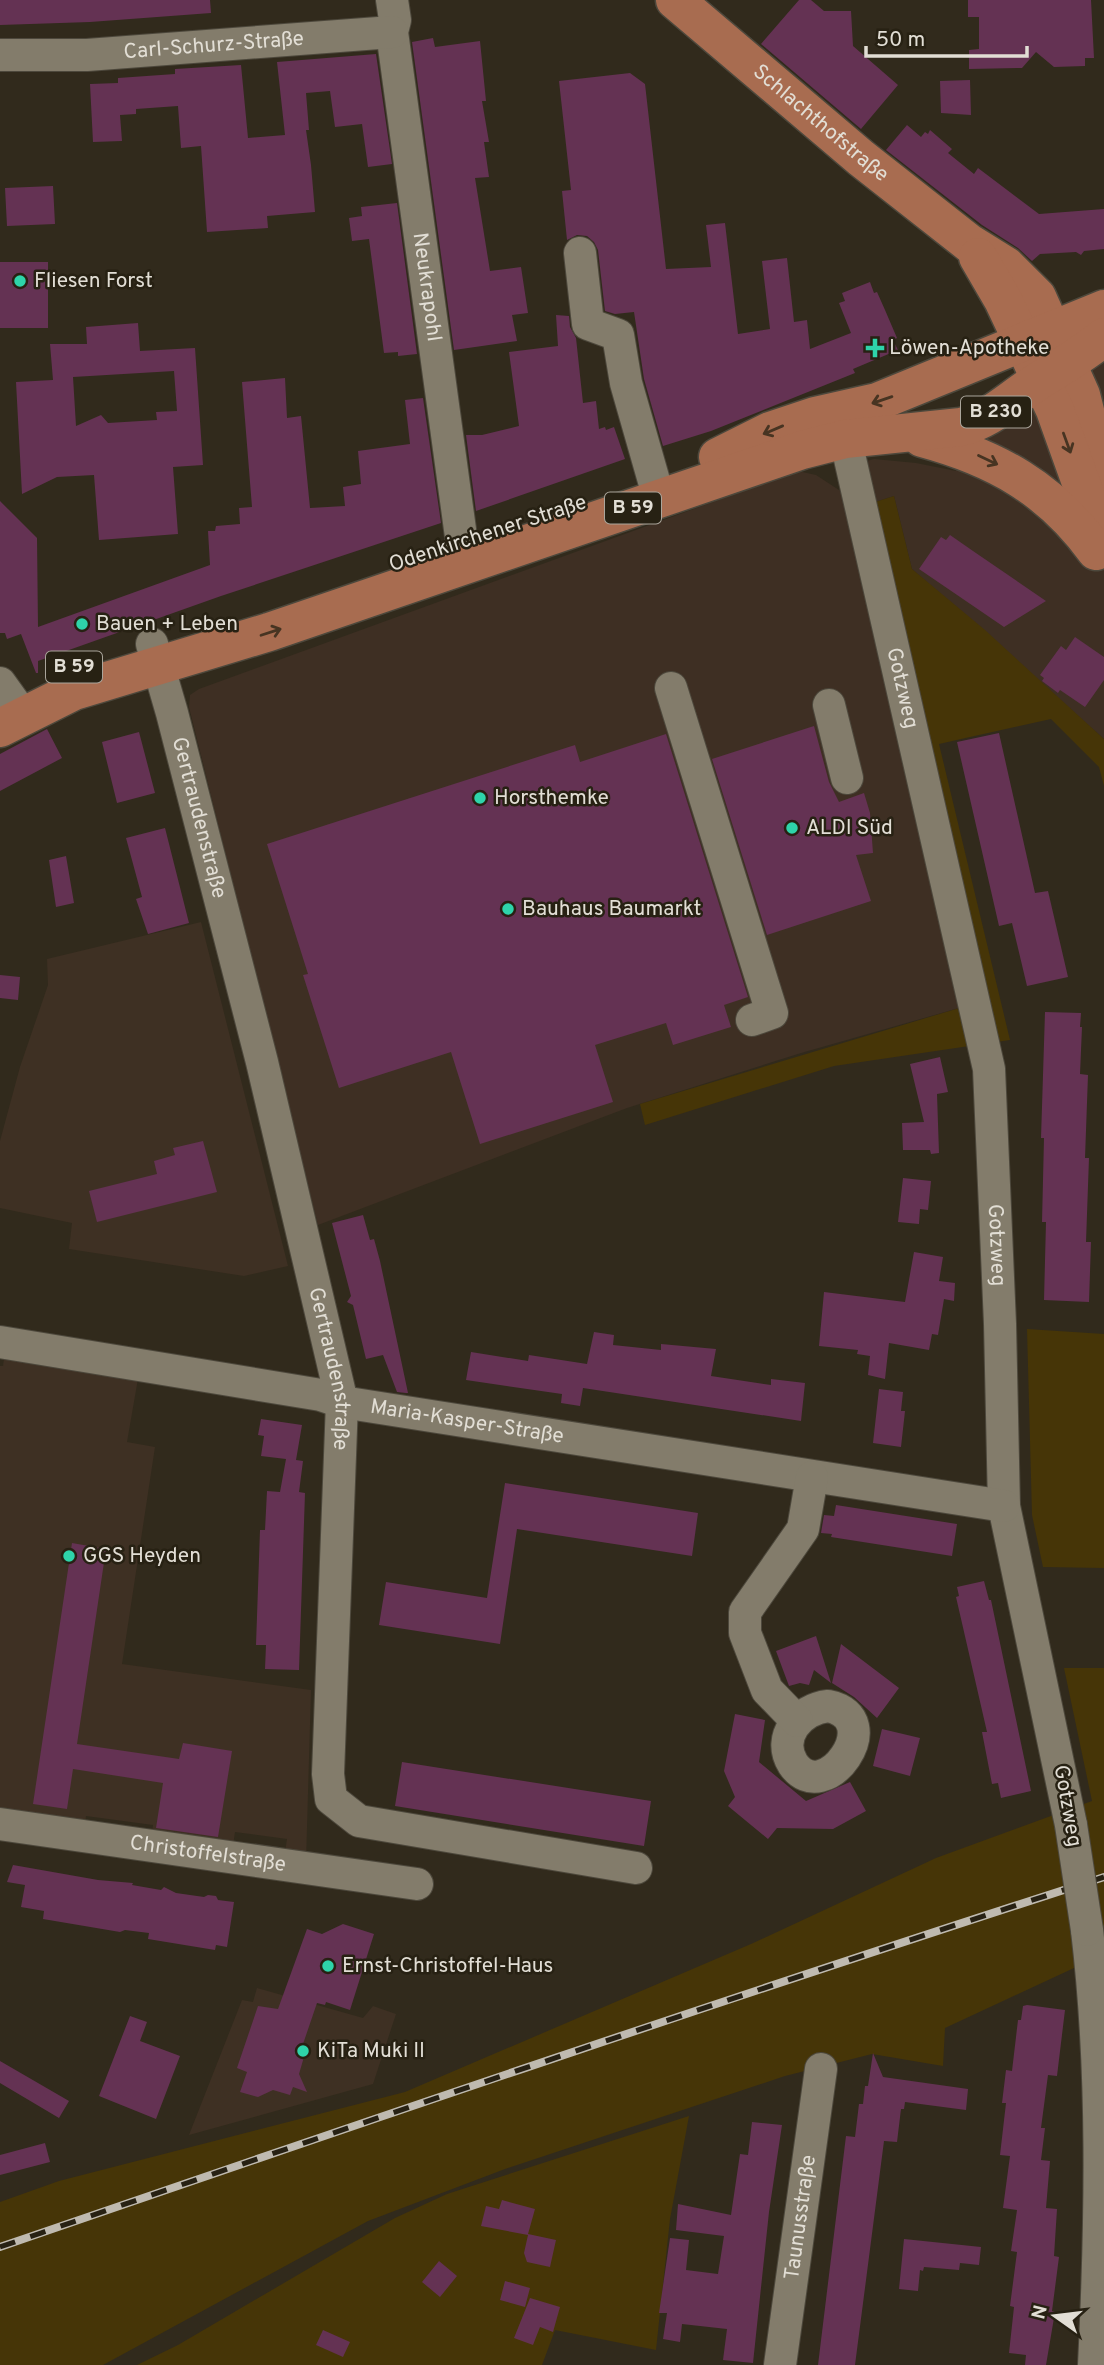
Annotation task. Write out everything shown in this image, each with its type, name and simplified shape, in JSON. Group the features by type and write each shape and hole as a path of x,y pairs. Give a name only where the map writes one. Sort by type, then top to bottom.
{"main road":[{"name":"Schlachthofstraße","path":"676,0 861,158 969,243 1006,266 1037,297 1045,354"},
{"name":"B 59","path":"1045,354 1104,309"},
{"name":"B 230","path":"1045,354 1104,337"},
{"name":"Odenkirchener Straße","path":"464,554 565,507 654,481 713,460 771,430 842,425 900,432 961,427 977,423 991,416 1045,354"},
{"name":"Odenkirchener Straße","path":"6,705 67,670 155,655 464,554 802,450 877,402 1045,354"},
{"path":"1045,354 1086,408 1104,486"},
{"path":"1045,354 1055,410 1104,547"},
{"name":"B 59","path":"900,432 960,448 1029,482 1055,503 1104,562"}],"street":[{"path":"391,0 395,20 392,32"},
{"name":"Carl-Schurz-Straße","path":"0,55 87,55 392,32"},
{"name":"Neukrapohl","path":"392,32 464,554"},
{"path":"580,253 588,324 618,335 626,383 654,481"},
{"name":"Gotzweg","path":"842,425 989,1069 1000,1324 1004,1506 1071,1825 1094,1976 1103,2088 1101,2283 1094,2365"},
{"name":"Gertraudenstraße","path":"155,655 262,1062 342,1402 328,1774 331,1799 359,1821 636,1868"},
{"path":"671,688 772,1013 752,1020"},
{"path":"829,705 847,778"},
{"name":"Maria-Kasper-Straße","path":"0,1342 321,1395 342,1402 1004,1506"},
{"path":"797,1721 767,1690 745,1633 745,1612 803,1529 812,1477"},
{"name":"Christoffelstraße","path":"0,1824 417,1884"},
{"name":"Taunusstraße","path":"780,2365 821,2069"}],"shaded area":[{"path":"1104,356 1104,739 912,569 894,496 869,504 859,463 874,459 916,463 956,471 967,438"},
{"path":"798,471 816,475 842,492 966,1006 801,1053 627,1108 318,1225 189,707 190,695 199,689"},
{"path":"894,496 912,569 985,630 1104,739 1104,786 1099,767 1051,719 939,744 1010,1040 834,1066 645,1125 640,1104 966,1006 847,511"},
{"path":"201,922 288,1266 244,1276 69,1249 72,1223 0,1208 0,1141 20,1067 48,985 47,959"},
{"path":"1027,1329 1104,1334 1104,1568 1043,1567 1032,1515"},
{"name":"GGS Heyden","path":"5,1351 139,1373 127,1442 155,1447 122,1664 311,1690 306,1862 284,1859 287,1839 235,1832 232,1852 151,1841 153,1825 86,1816 84,1831 0,1818 0,1366 3,1366"},
{"path":"1064,1668 1104,1668 1104,1954 945,2028 943,2066 872,2054 785,2076 505,2169 368,2221 103,2365 0,2365 0,2202 59,2181 405,2092 751,1944 936,1858 1092,1801"},
{"name":"KiTa Muki II","path":"257,1988 363,2018 373,2006 396,2014 373,2084 189,2135 242,2000 253,2002"},
{"path":"689,2116 670,2219 656,2350 555,2330 542,2365 137,2365 178,2345 395,2218 447,2194"}],"building":[{"path":"0,0 210,0 211,13 90,22 0,25"},
{"path":"799,0 811,0 824,11 851,11 853,46 898,85 861,129 761,44"},
{"path":"968,0 1091,0 1094,58 1085,58 1085,66 1054,67 1036,52 1022,68 969,69 969,50 979,49 979,17 968,17"},
{"path":"433,38 435,47 480,41 486,101 482,101 489,142 484,142 489,177 475,178 490,271 521,267 528,313 512,315 517,341 454,350 412,42"},
{"path":"376,54 392,164 368,167 362,124 335,127 330,91 306,93 309,130 306,130 315,212 267,216 268,228 207,232 201,146 181,148 178,106 136,109 136,114 120,115 122,141 93,142 90,84 118,83 118,78 175,74 175,69 241,65 248,138 285,135 277,62"},
{"path":"630,73 645,84 666,269 711,267 706,225 725,223 738,334 770,329 762,261 787,258 794,322 807,320 810,349 851,333 839,303 845,301 842,293 870,282 897,338 893,340 898,350 853,369 855,373 711,431 663,446 644,379 634,312 615,314 605,311 598,250 587,236 577,235 567,240 562,191 571,190 559,81"},
{"path":"970,80 971,115 941,113 940,81"},
{"path":"907,125 921,137 930,130 952,149 948,153 974,174 978,168 1039,214 1104,209 1104,249 1084,251 1081,255 1076,252 1040,254 1032,261 886,150"},
{"path":"53,186 55,224 7,226 5,188"},
{"path":"397,203 417,354 398,356 398,352 384,353 369,239 352,241 349,218 362,216 361,207"},
{"path":"0,262 48,262 48,328 0,328"},
{"path":"556,315 569,316 570,327 576,338 583,403 596,401 599,429 614,427 625,459 476,511 466,435 482,435 519,426 509,352 558,346"},
{"path":"138,323 140,351 195,348 203,465 173,467 178,534 99,540 94,475 57,477 22,494 16,382 53,380 50,344 87,344 86,327","holes":["174,371 177,411 156,412 157,420 108,423 101,415 76,426 73,377"]},
{"path":"285,378 287,418 301,416 310,508 345,506 343,487 361,484 358,451 410,444 405,400 423,398 441,523 221,596 38,661 36,673 21,634 7,639 5,633 0,633 0,501 37,538 38,627 210,565 208,531 215,531 216,526 240,524 239,508 252,507 242,382"},
{"path":"950,535 1046,601 1004,627 919,569 941,537 946,540"},
{"path":"1075,637 1104,657 1104,680 1085,707 1060,690 1058,693 1042,681 1044,678 1040,675 1061,646 1066,650"},
{"name":"ALDI Süd","path":"814,726 829,782 839,802 864,793 870,813 873,853 856,855 871,901 767,935 712,759"},
{"path":"47,729 62,758 0,791 0,754"},
{"path":"139,732 155,793 117,803 102,742"},
{"path":"999,733 1035,893 1048,891 1068,977 1027,986 1012,923 999,926 957,742"},
{"name":"Bauhaus Baumarkt","path":"666,734 748,997 724,1005 731,1027 673,1045 666,1023 595,1045 613,1102 480,1144 451,1052 339,1088 303,975 308,974 267,844 575,745 580,762"},
{"path":"165,828 189,923 148,934 136,899 142,897 126,838"},
{"path":"66,856 74,903 56,907 49,860"},
{"path":"0,975 20,977 18,1000 0,998"},
{"path":"1045,1012 1081,1013 1080,1074 1088,1075 1085,1158 1089,1158 1086,1242 1091,1242 1089,1302 1044,1300 1046,1222 1042,1222 1044,1138 1041,1138"},
{"path":"940,1057 948,1092 937,1094 939,1153 931,1154 930,1150 903,1150 902,1123 924,1122 910,1064"},
{"path":"203,1141 217,1192 97,1222 89,1191 157,1174 154,1161 175,1155 173,1148"},
{"path":"903,1178 931,1181 928,1210 920,1209 919,1224 898,1222"},
{"path":"363,1215 370,1240 374,1239 380,1261 408,1393 397,1392 383,1355 366,1359 353,1305 347,1302 351,1296 332,1223"},
{"path":"914,1252 943,1257 939,1281 955,1283 954,1301 944,1299 938,1335 932,1334 929,1350 889,1343 885,1379 868,1375 870,1356 857,1354 858,1350 819,1346 824,1292 905,1302"},
{"path":"594,1332 614,1335 613,1345 661,1350 661,1344 716,1349 711,1376 771,1385 771,1379 805,1383 801,1421 583,1388 580,1406 561,1403 562,1394 466,1380 471,1352 528,1361 529,1355 587,1364"},
{"path":"879,1389 903,1392 901,1411 905,1411 901,1447 873,1443"},
{"path":"261,1419 302,1425 296,1460 303,1461 299,1492 305,1493 299,1670 265,1669 266,1645 256,1645 260,1530 265,1530 267,1491 280,1492 286,1459 261,1456 264,1436 258,1435"},
{"path":"505,1483 698,1513 692,1556 517,1529 500,1644 379,1625 386,1582 487,1598"},
{"path":"836,1505 957,1524 952,1556 831,1537 832,1534 821,1533 824,1515 834,1516"},
{"path":"72,1543 106,1549 77,1744 179,1759 183,1743 232,1751 218,1837 156,1828 163,1783 73,1769 67,1809 33,1804"},
{"path":"984,1581 991,1600 1031,1791 1001,1798 998,1783 992,1784 982,1732 987,1732 956,1597 959,1596 957,1587"},
{"path":"816,1636 831,1683 814,1670 809,1685 800,1683 789,1686 776,1651"},
{"path":"841,1644 899,1688 877,1718 854,1697 832,1683"},
{"path":"735,1714 765,1720 759,1762 806,1801 850,1782 866,1811 833,1829 777,1828 768,1839 728,1806 735,1797 724,1771"},
{"path":"882,1729 920,1738 910,1776 873,1766"},
{"path":"402,1762 651,1801 644,1846 395,1806"},
{"path":"13,1865 98,1880 133,1883 132,1885 161,1890 164,1887 176,1893 216,1896 218,1900 234,1902 227,1947 216,1945 215,1950 148,1939 149,1933 125,1930 120,1932 43,1919 44,1911 21,1907 25,1885 7,1882"},
{"path":"343,1924 374,1934 350,2010 326,2002 325,2005 317,2003 303,2044 306,2050 299,2074 307,2092 293,2087 290,2095 273,2090 258,2097 240,2092 247,2072 237,2068 258,2006 278,2009 307,1929 322,1934"},
{"path":"1023,2006 1065,2010 1057,2076 1048,2075 1041,2128 1045,2128 1041,2160 1050,2161 1046,2208 1057,2209 1054,2256 1059,2257 1052,2311 1055,2312 1046,2365 1025,2365 1026,2355 1009,2353 1014,2307 1010,2306 1017,2252 1011,2251 1017,2210 1003,2208 1010,2156 1000,2155 1006,2103 1002,2103 1006,2070 1012,2071 1018,2020 1021,2020"},
{"path":"130,2016 147,2022 140,2041 180,2056 156,2119 99,2096"},
{"path":"873,2053 883,2077 968,2089 966,2110 905,2102 904,2109 901,2109 897,2142 884,2141 855,2365 818,2365 846,2136 855,2137 859,2104 863,2104 865,2086 868,2086"},
{"path":"0,2061 69,2101 59,2118 0,2083"},
{"path":"752,2122 782,2125 769,2212 753,2363 723,2360 727,2329 682,2324 680,2342 663,2339 667,2313 659,2313 670,2238 689,2240 686,2270 718,2274 724,2236 676,2230 678,2204 731,2215 740,2154 748,2155"},
{"path":"45,2143 50,2162 0,2175 0,2155"},
{"path":"502,2200 535,2209 528,2234 556,2240 550,2267 527,2262 524,2253 528,2235 481,2226 486,2206 499,2209"},
{"path":"904,2239 981,2247 979,2265 960,2263 959,2270 924,2267 923,2271 920,2270 918,2291 899,2289"},
{"path":"439,2261 457,2276 440,2297 422,2282"},
{"path":"505,2281 530,2288 525,2307 500,2300"},
{"path":"530,2298 560,2307 553,2332 540,2327 533,2345 514,2338"},
{"path":"323,2330 350,2342 343,2357 316,2345"}],"railway":[{"path":"0,2247 551,2059 1104,1877"}],"place":[{"name":"Fliesen Forst","path":"20,281"},
{"name":"Löwen-Apotheke","path":"875,348"},
{"name":"Bauen + Leben","path":"82,624"},
{"name":"Horsthemke","path":"480,798"},
{"name":"ALDI Süd","path":"792,828"},
{"name":"Bauhaus Baumarkt","path":"508,909"},
{"name":"GGS Heyden","path":"69,1556"},
{"name":"Ernst-Christoffel-Haus","path":"328,1966"},
{"name":"KiTa Muki II","path":"303,2051"}]}
